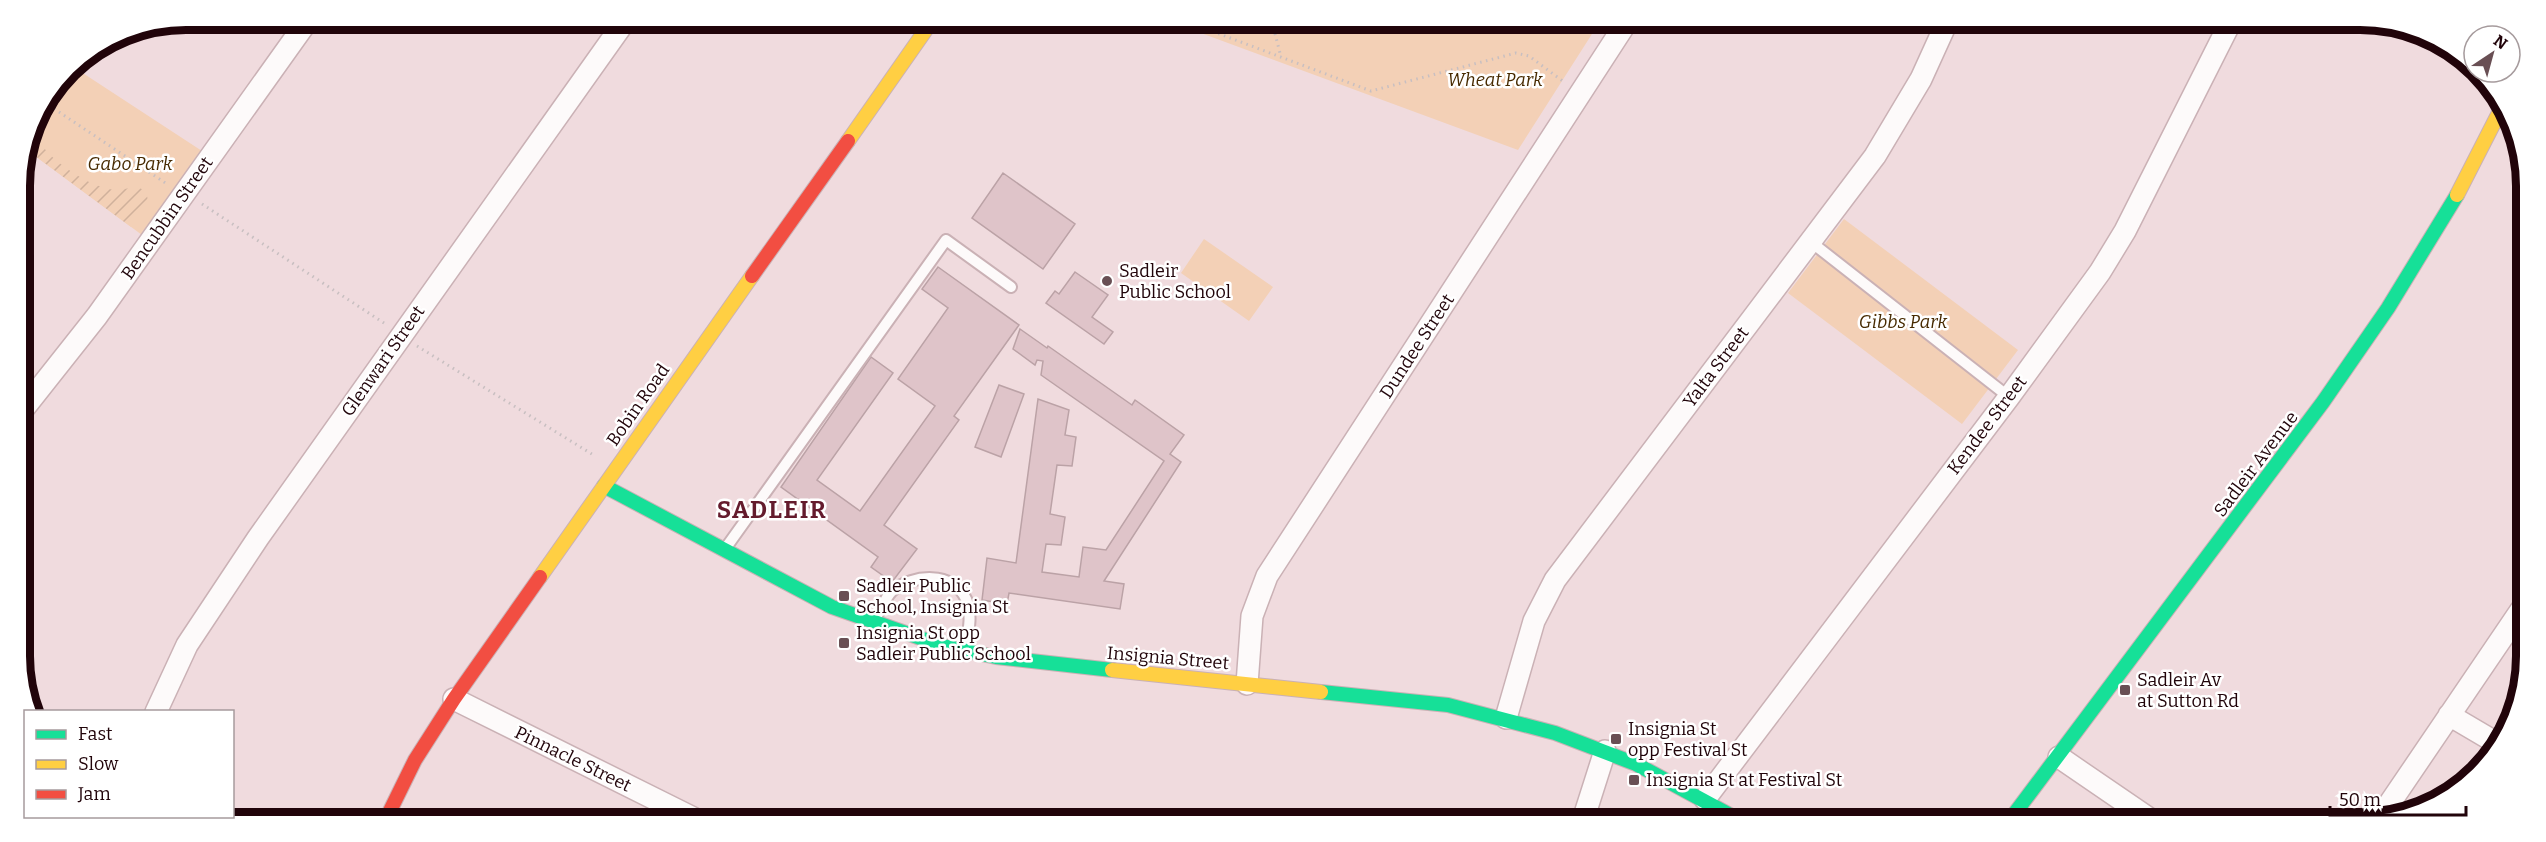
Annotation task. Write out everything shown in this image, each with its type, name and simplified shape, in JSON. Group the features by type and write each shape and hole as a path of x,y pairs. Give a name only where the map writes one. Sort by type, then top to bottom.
{"street":[{"name":"Bencubbin Street","path":"30,401 97,316 301,30"},
{"name":"Glenwari Street","path":"156,710 187,645 258,538 619,30"},
{"name":"Bobin Road","path":"389,812 415,760 454,699 926,30"},
{"name":"Dundee Street","path":"1247,684 1252,616 1267,576 1621,30"},
{"name":"Yalta Street","path":"1506,718 1534,621 1555,580 1875,156 1921,79 1943,30"},
{"name":"Kendee Street","path":"1705,799 2100,272 2125,231 2226,30"},
{"name":"Sadleir Avenue","path":"2016,812 2328,398 2391,307 2456,201 2498,114"},
{"name":"Insignia Street","path":"604,486 832,607 943,646 996,657 1049,664 1448,705 1506,718 1605,751 1636,764 1727,812"},
{"path":"2385,810 2516,617"},
{"name":"Pinnacle Street","path":"454,699 681,812"},
{"path":"2449,714 2491,740"},
{"path":"1586,812 1605,751"},
{"path":"2059,757 2139,812"}],"lane":[{"path":"725,549 946,240 1011,287"},
{"path":"1811,242 2008,397"},
{"path":"873,623 890,592 912,580 933,577 955,585 966,599 970,620 965,650"}],"path":[{"path":"1209,30 1371,91 1516,53 1529,56 1580,94"},
{"path":"1274,30 1281,57"},
{"path":"52,107 166,182 170,193"},
{"path":"199,202 387,325 390,332"},
{"path":"410,345 417,346 594,456 600,452"}],"green space":[{"name":"Wheat Park","path":"1193,30 1595,30 1518,150"},
{"name":"Gabo Park","path":"80,72 202,151 142,235 33,155 46,117 62,91"},
{"path":"38,138 52,157 85,180 110,189 138,187 144,191 148,200 147,205 131,227 33,155"},
{"name":"Gibbs Park","path":"1844,219 2018,350 1962,424 1788,293"},
{"path":"1204,239 1273,287 1249,321 1181,273"}],"building":[{"path":"1003,173 1075,224 1043,269 972,218"},
{"path":"938,267 1019,325 954,416 959,420 884,525 917,549 892,582 871,567 878,557 781,487 871,357 893,373 817,480 860,511 935,406 898,379 948,308 922,289"},
{"path":"1075,272 1108,295 1092,317 1113,332 1104,344 1046,303 1055,291 1059,294"},
{"path":"1020,329 1132,405 1135,400 1184,435 1170,454 1181,462 1104,581 1124,584 1120,609 1009,593 1007,604 982,600 987,558 1016,563 1038,399 1069,410 1065,435 1076,437 1072,466 1057,465 1050,514 1065,517 1061,545 1046,544 1042,572 1079,577 1083,547 1106,550 1164,461 1041,375 1043,361 1037,360 1035,365 1013,349"},
{"path":"999,385 1024,394 1001,457 975,447"}],"traffic: fast":[{"path":"2016,812 2323,402 2388,308 2457,195"},
{"path":"604,486 832,607 943,646 996,657 1112,670"},
{"path":"1321,692 1448,705 1555,733 1636,764 1724,812"}],"traffic: slow":[{"path":"848,141 926,30"},
{"path":"2457,195 2498,114"},
{"path":"540,577 752,276"},
{"path":"1112,670 1321,692"}],"traffic: jam":[{"path":"752,276 848,141"},
{"path":"389,812 415,760 454,699 540,577"}],"place":[{"name":"Sadleir Public School","path":"1107,281"},
{"name":"Sadleir Public School, Insignia St","path":"844,596"},
{"name":"Insignia St opp Sadleir Public School","path":"844,643"},
{"name":"Sadleir Av at Sutton Rd","path":"2125,690"},
{"name":"Insignia St opp Festival St","path":"1616,739"},
{"name":"Insignia St at Festival St","path":"1634,780"}],"district":[{"name":"SADLEIR","path":"772,510"}]}
